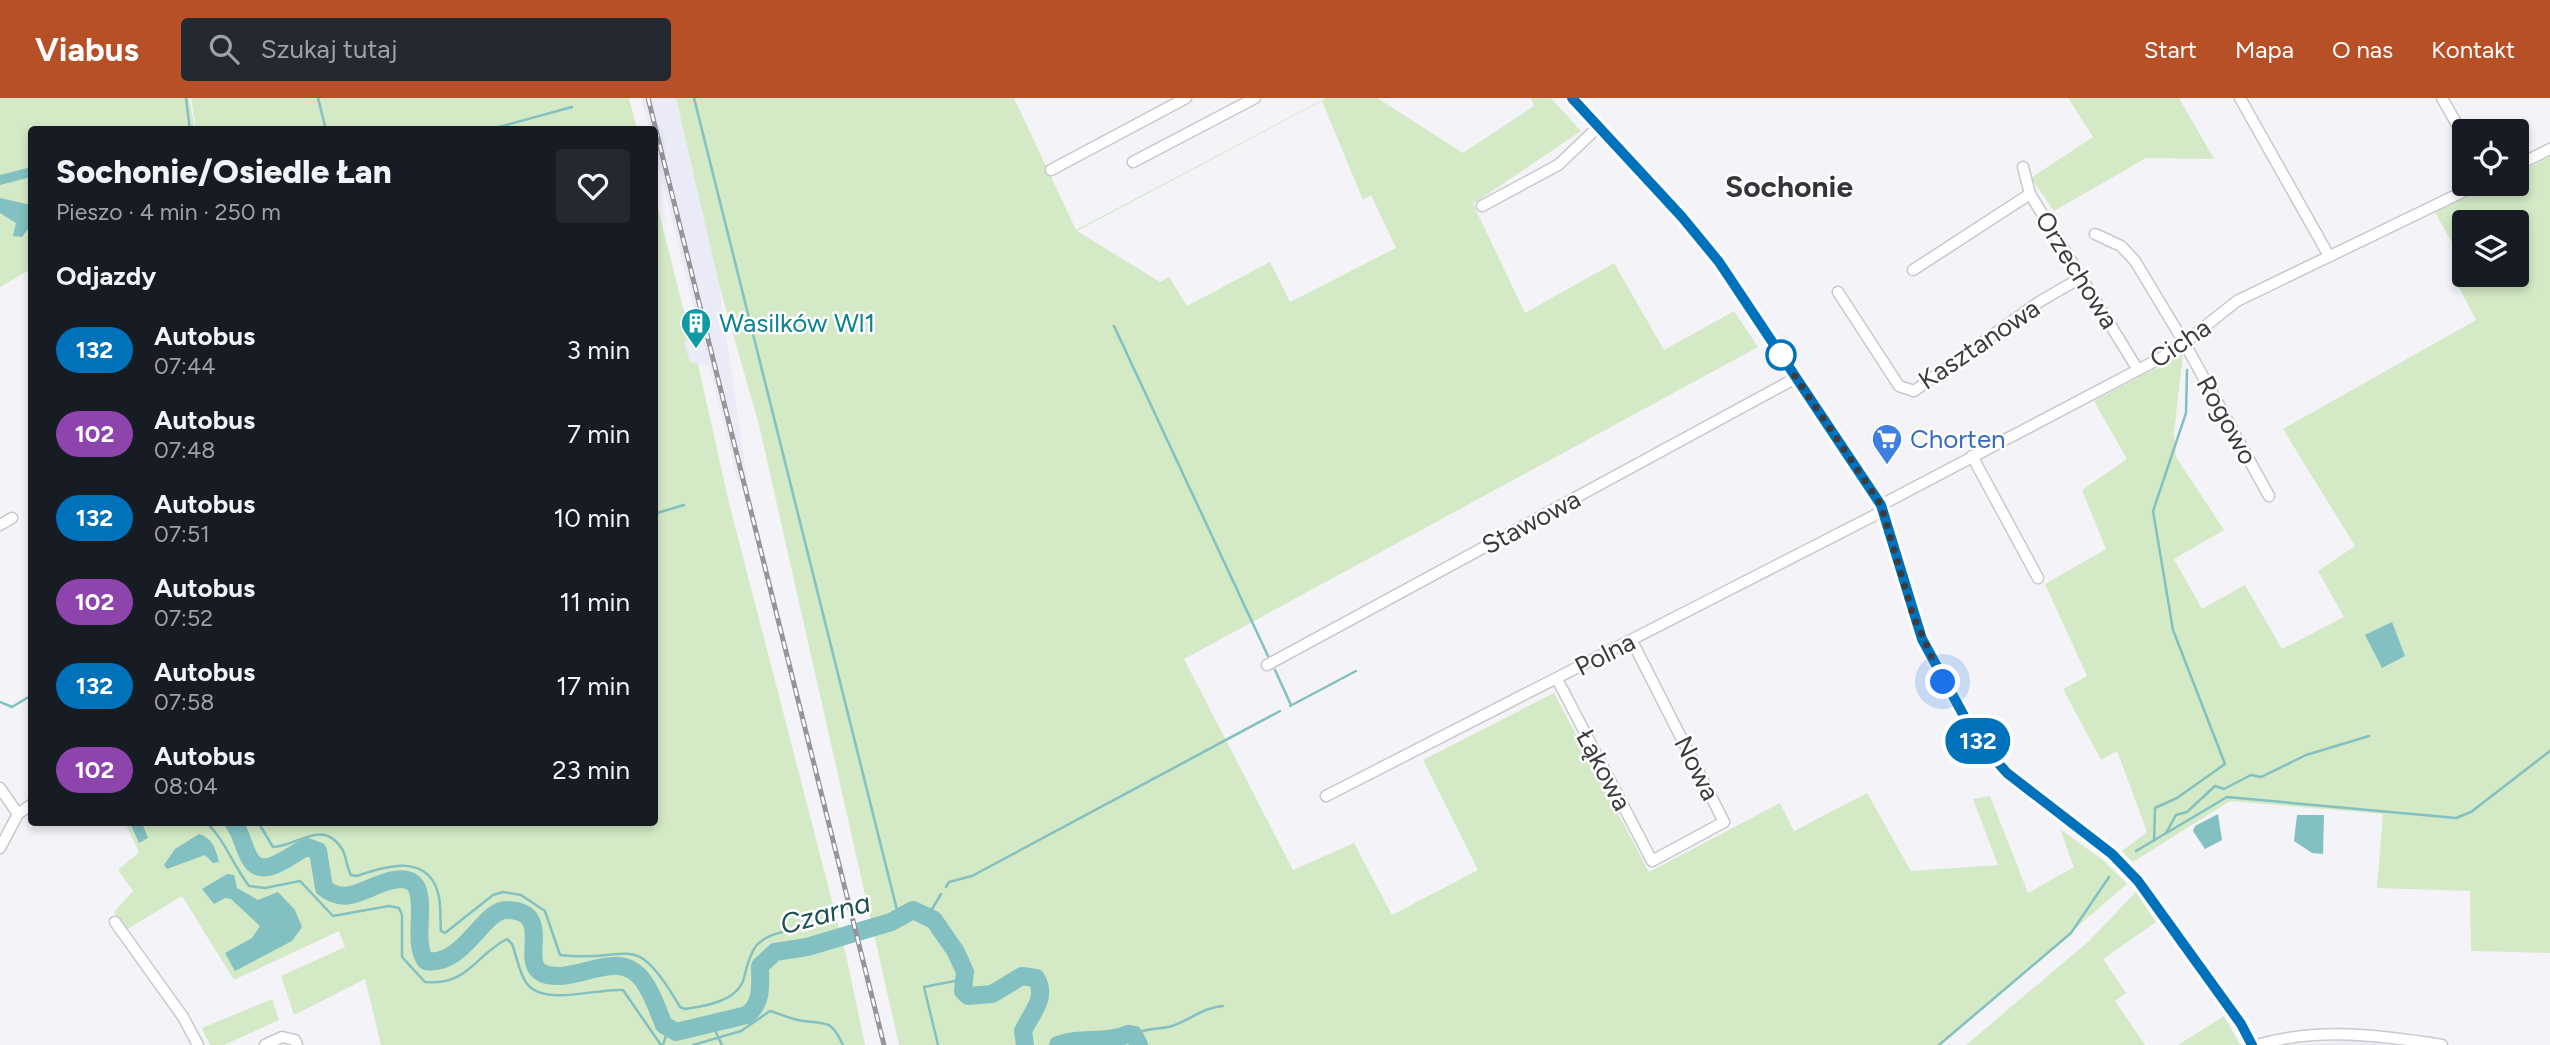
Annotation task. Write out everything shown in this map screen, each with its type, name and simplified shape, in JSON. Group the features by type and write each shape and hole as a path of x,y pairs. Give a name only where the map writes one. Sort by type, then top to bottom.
{"street":[{"path":"1051,170 1186,98"},
{"path":"1133,162 1255,98"},
{"path":"1573,98 1682,217 1719,262 1882,508 1922,639 1976,738 2007,773 2112,854 2138,881 2255,1045 2277,1039 2344,1033 2380,1035 2442,1045"},
{"path":"2240,98 2329,256"},
{"path":"2442,98 2454,119"},
{"path":"1482,206 1558,164 1598,127"},
{"path":"2529,160 2550,149"},
{"name":"Orzechowa","path":"2023,167 2030,194 2138,370"},
{"path":"1913,270 2030,194"},
{"name":"Cicha","path":"1882,508 1972,456 2185,344 2237,301 2454,196"},
{"name":"Rogowo","path":"2095,234 2121,246 2135,261 2185,344 2269,496"},
{"name":"Kasztanowa","path":"1838,292 1899,386 1914,391 2039,302 2082,277"},
{"name":"Stawowa","path":"1267,665 1796,378"},
{"path":"1972,456 2038,578"},
{"name":"Polna","path":"1326,796 1632,641 1882,508"},
{"path":"0,525 12,518"},
{"name":"Nowa","path":"1632,641 1724,822 1652,860"},
{"name":"Łąkowa","path":"1557,679 1652,860"},
{"path":"0,788 18,814"},
{"path":"0,848 18,814 28,807"},
{"path":"115,922 183,1017 198,1045"},
{"path":"265,1045 282,1037 295,1040 297,1045"}],"shaded area":[{"path":"641,98 676,98 713,244 747,479 738,481 709,366 690,362 684,341 699,328 658,164 658,126 648,126"},
{"path":"2371,1040 2386,1045 2284,1045"}],"green space":[{"path":"0,98 189,98 194,126 28,126 28,271 0,287"},
{"path":"191,98 629,98 636,126 196,126"},
{"path":"676,98 1014,98 1076,230 1326,98 1377,98 1463,153 1534,106 1531,98 1551,98 1581,131 1473,204 1525,313 1614,263 1664,350 1734,311 1758,347 1184,659 1293,870 1354,843 1392,915 1478,870 1423,760 1554,693 1649,872 1780,803 1794,831 1867,793 1911,871 1998,865 1973,799 1990,796 2028,893 2074,867 2060,829 2104,861 2127,884 1939,1045 899,1045 759,425 720,288","holes":["1322,101 1363,200 1371,195 1396,248 1290,302 1270,262 1187,306 1169,277 1160,282 1077,231"]},
{"path":"2068,98 2179,98 2214,159 2146,158 2054,211 2031,178 2093,137"},
{"path":"2550,157 2550,953 2471,951 2470,891 2377,888 2383,814 2230,801 2133,862 2122,851 2147,832 2117,751 2101,760 2063,689 2087,676 2045,584 2106,549 2082,490 2127,459 2094,401 2183,354 2174,433 2176,457 2224,530 2174,559 2202,609 2245,585 2282,649 2344,617 2318,571 2355,546 2283,429 2476,320 2459,287 2529,287 2529,210 2452,210 2452,242 2435,212 2469,196 2529,196 2529,167"},
{"path":"658,208 690,336 684,342 690,362 698,364 729,503 846,955 865,1045 381,1045 365,979 294,1015 281,976 345,947 339,931 234,980 182,896 126,930 114,912 133,891 118,870 139,852 126,826 658,826"},
{"path":"2136,892 2156,922 2103,959 2126,993 2115,1001 2145,1045 1966,1045 2089,941"},
{"path":"272,999 279,1020 224,1045 210,1045 202,1028"},
{"path":"2224,1016 2240,1045 2178,1045"}],"water":[{"path":"28,168 28,178 0,185 0,175"},
{"path":"0,198 28,204 28,229 22,237 13,236 16,223 0,213"},
{"path":"2392,622 2405,656 2382,668 2365,635"},
{"path":"2218,814 2222,840 2205,849 2193,831 2195,826"},
{"path":"2297,815 2324,815 2323,854 2312,853 2294,841"},
{"path":"131,826 143,826 148,838 139,843"},
{"path":"199,834 211,841 219,862 213,863 205,855 167,869 164,865 175,849"},
{"path":"227,874 234,875 237,888 258,900 278,892 295,910 302,927 292,941 235,971 225,953 252,938 260,926 231,899 225,898 214,904 202,889"}],"waterway":[{"path":"186,98 190,126"},
{"path":"318,98 325,126"},
{"path":"694,98 899,918"},
{"path":"503,126 572,107"},
{"path":"1114,326 1268,656"},
{"path":"2154,841 2155,808 2177,798 2225,764 2173,630 2153,511 2186,413 2187,370"},
{"path":"658,513 684,505"},
{"path":"1275,670 1291,705"},
{"path":"1290,706 1356,671"},
{"path":"0,702 12,707 28,697"},
{"path":"946,887 949,882 972,876 1280,711"},
{"path":"2166,833 2176,815 2187,812 2215,786 2224,789 2251,775 2261,777 2306,755 2369,736"},
{"path":"2136,851 2227,797 2456,818 2471,812 2550,751"},
{"path":"209,826 249,886 265,888 300,881 333,916 389,906 399,908 402,915 402,957 425,982 440,982 461,975 507,939 512,944 525,981 536,991 572,995 623,990 661,1045"},
{"name":"Czarna","path":"235,826 249,857 261,867 277,864 307,847 318,851 324,888 337,895 355,894 397,879 411,881 418,890 419,935 426,961 451,955 498,912 521,912 529,918 533,926 533,956 539,971 546,975 560,976 612,966 633,971 647,986 664,1025 676,1032 747,1015 758,999 760,966 775,952 807,947 891,922 913,910 934,920 956,952 965,972 963,991 968,996 992,994 1022,976 1036,978 1039,999 1023,1031 1025,1045"},
{"path":"260,826 273,847 318,834 327,835 342,849 351,875 357,876 394,866 417,868 427,874 434,883 439,897 441,931 445,933 493,895 503,892 521,895 545,911 560,955 629,954 640,957 652,966 680,1007 685,1009 711,1004 728,997 741,986 748,961 760,942 801,927"},
{"path":"1939,1045 2071,933 2109,877"},
{"path":"928,916 941,894"},
{"path":"938,1045 924,987 965,979"},
{"path":"1134,1035 1172,1026 1223,1006"},
{"path":"693,1045 741,1031 770,1011 828,1025 843,1045"},
{"path":"711,1022 722,1045"},
{"path":"663,1045 668,1029"},
{"name":"Czarna","path":"1058,1045 1111,1039 1128,1034 1134,1035 1139,1045"}],"railway":[{"path":"648,98 655,126"},
{"path":"658,138 884,1045"}],"bus line":[{"name":"132","path":"1572,98 1682,217 1719,262 1881,505 1922,639 1953,702 1976,738 2007,773 2112,854 2138,881 2241,1024 2252,1045"}],"place":[{"name":"Wasilków Wl1","path":"696,350"},
{"name":"Chorten","path":"1887,466"}],"district":[{"name":"Sochonie","path":"1789,187"}],"route":[{"path":"1781,355 1884,511 1913,615 1943,682"}]}
